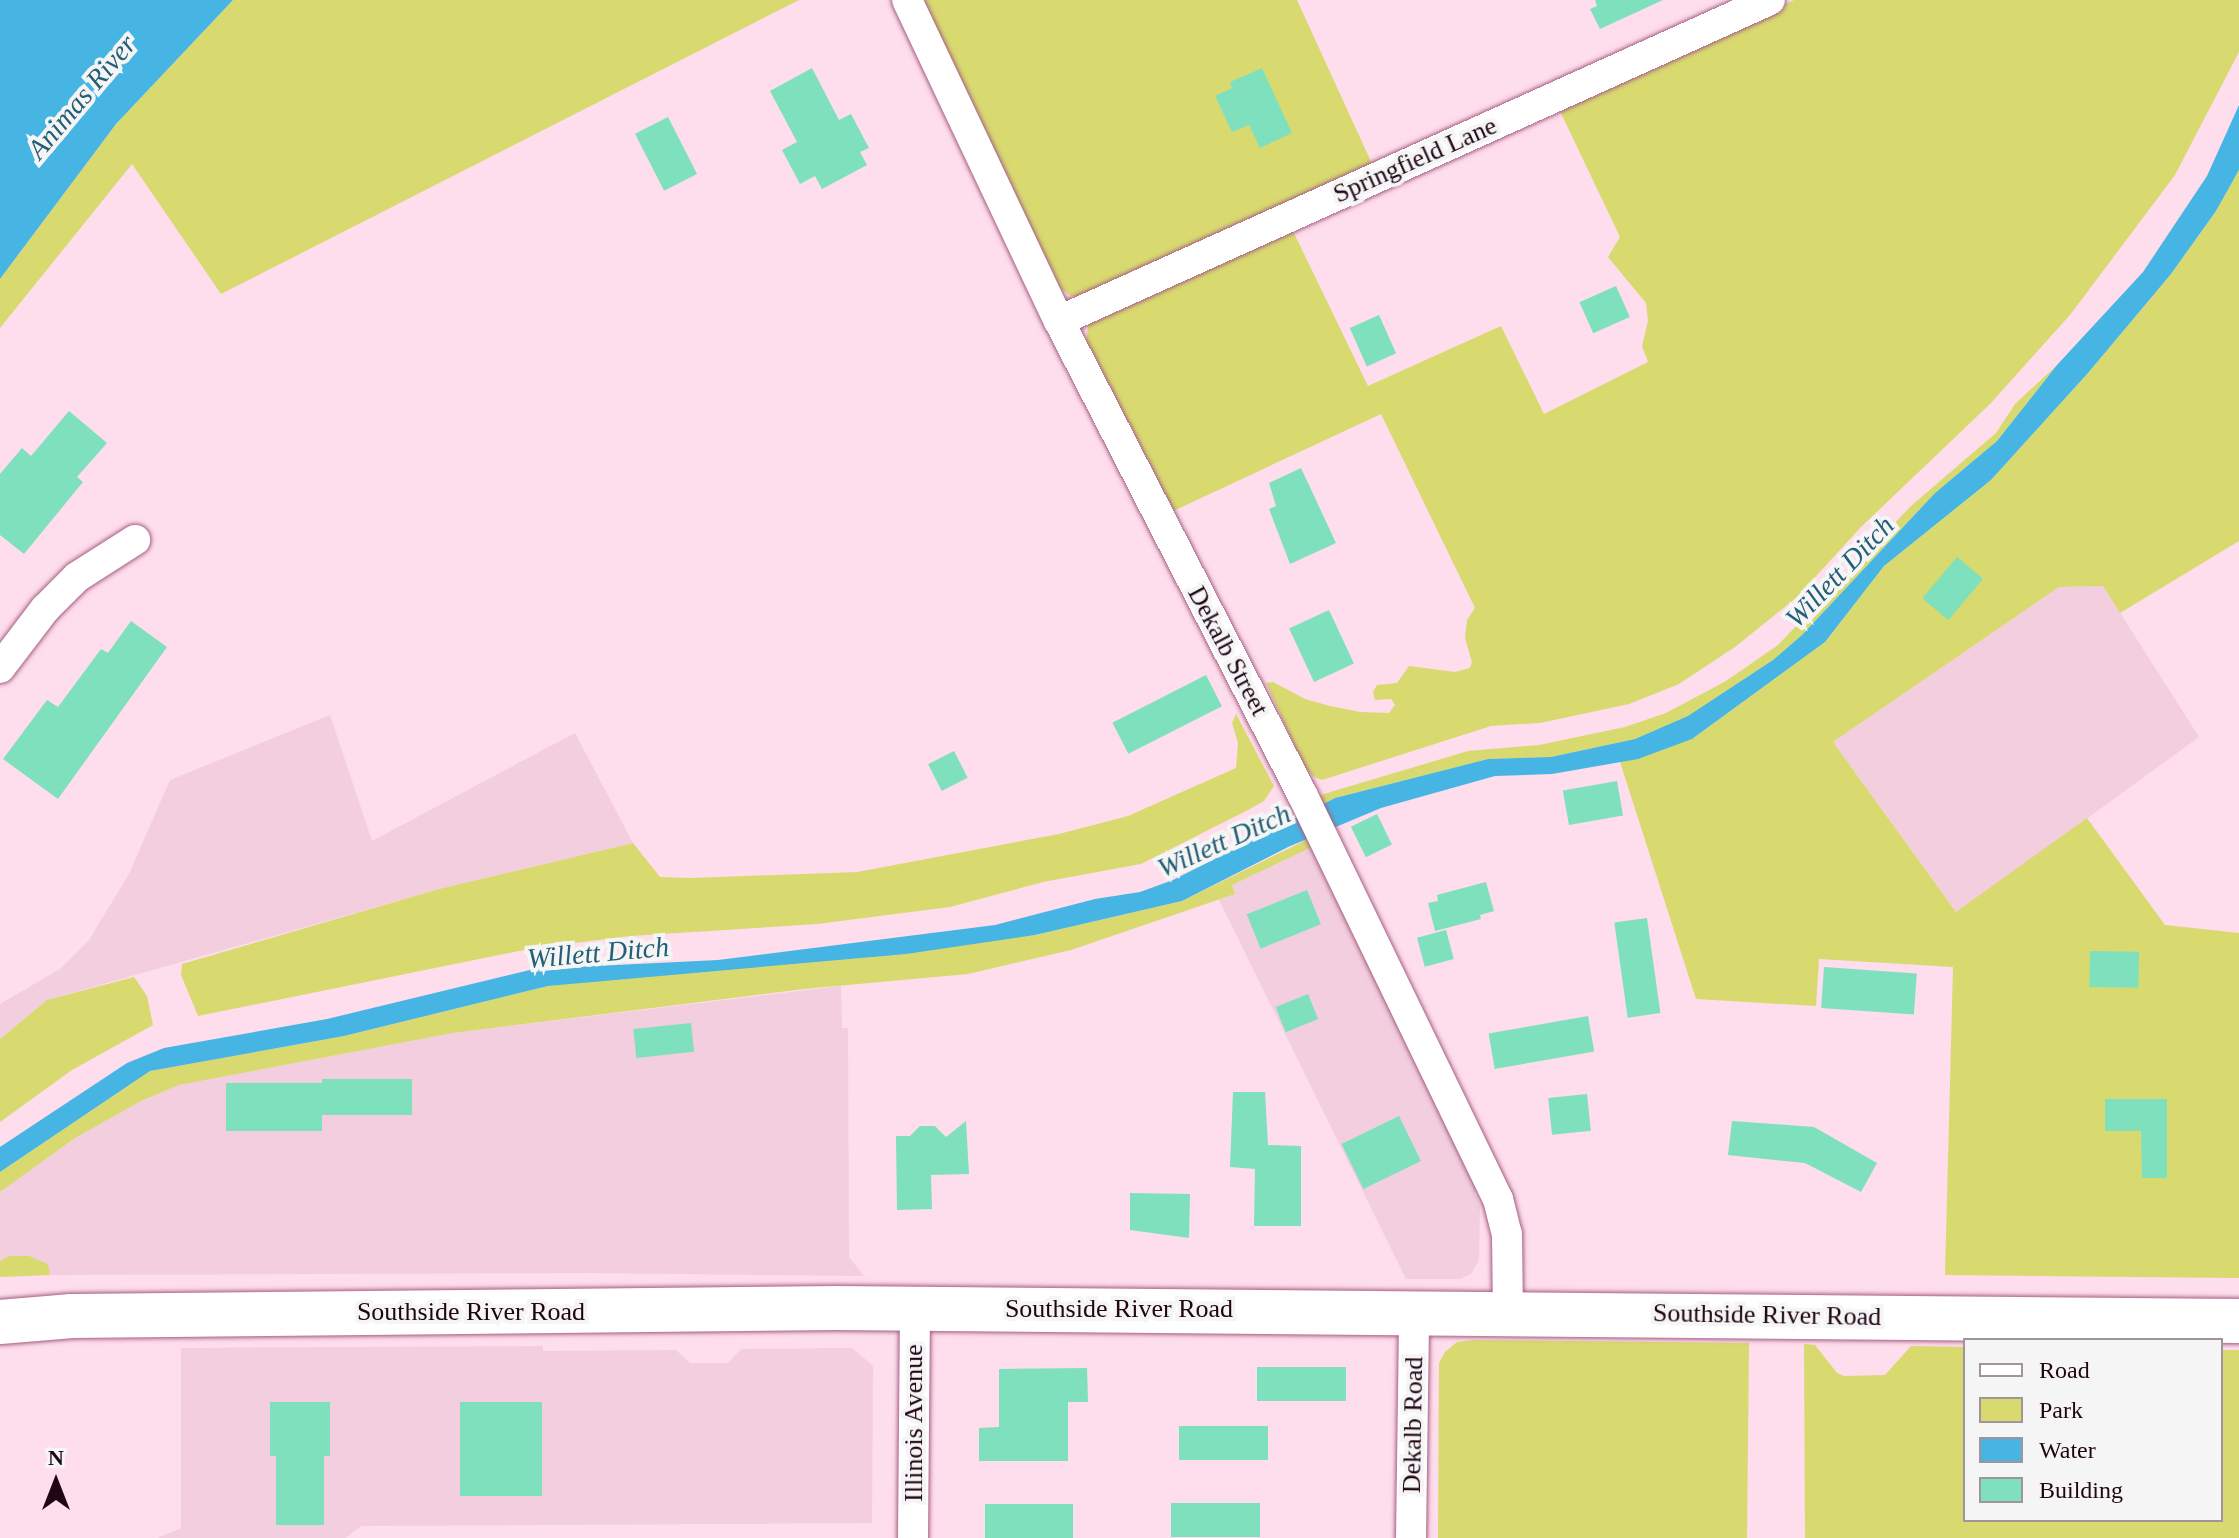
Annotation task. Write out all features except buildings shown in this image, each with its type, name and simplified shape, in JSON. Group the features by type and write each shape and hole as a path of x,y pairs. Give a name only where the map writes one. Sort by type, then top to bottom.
{"main road":[{"name":"Southside River Road","path":"0,1322 124,1315 915,1308 2239,1321"}],"street":[{"name":"Dekalb Street","path":"907,0 1059,321 1305,801 1498,1199 1507,1234 1508,1312"},
{"name":"Springfield Lane","path":"1059,321 1770,0"},
{"path":"0,668 45,609 77,577 135,540"},
{"name":"Illinois Avenue","path":"913,1538 915,1308"},
{"name":"Dekalb Road","path":"1411,1538 1414,1312"}],"shaded area":[{"path":"2103,586 2199,737 1957,913 1833,742 2059,587"},
{"path":"330,715 372,841 575,733 633,843 439,889 47,1000 0,1039 0,1004 60,969 89,940 129,874 170,780"},
{"path":"1316,845 1479,1189 1474,1192 1480,1206 1479,1260 1471,1274 1460,1279 1406,1279 1219,900 1234,894 1232,885"},
{"path":"841,986 842,1028 848,1028 849,1257 864,1276 589,1273 50,1275 48,1264 9,1256 0,1261 0,1192 75,1138 141,1101 179,1085 453,1033"},
{"path":"543,1346 543,1351 676,1350 690,1363 728,1363 741,1349 852,1348 873,1366 872,1523 361,1526 346,1538 157,1538 181,1528 181,1348"}],"green space":[{"path":"233,0 799,0 221,294 132,164 0,328 0,279 116,124"},
{"path":"922,0 1297,0 1373,166 1080,296 1071,296 1056,285"},
{"path":"1794,0 2239,0 2239,52 2175,175 2070,315 1990,404 1861,527 1796,598 1735,647 1679,684 1629,704 1540,723 1491,726 1322,780 1314,777 1305,768 1266,683 1273,682 1305,699 1330,706 1360,712 1389,713 1395,705 1391,699 1375,700 1373,692 1377,685 1397,683 1409,666 1455,672 1470,668 1472,662 1465,638 1467,620 1475,608 1381,414 1169,513 1086,344 1088,326 1094,319 1292,229 1368,386 1501,326 1544,414 1648,362 1642,346 1648,321 1646,303 1608,257 1620,237 1559,109"},
{"path":"2239,170 2239,541 2120,613 2103,586 2059,587 1833,742 1956,912 2087,818 2165,925 2239,933 2239,1278 1945,1275 1953,967 1819,959 1816,1006 1696,999 1620,762 1692,739 1825,642 1884,566 1991,480 2088,373 2171,274 2216,211"},
{"path":"2057,365 1997,441 1935,493 1802,635 1773,660 1689,716 1635,739 1551,757 1488,759 1335,798 1319,806 1317,796 1468,751 1539,745 1625,727 1666,713 1726,681 1778,645 1911,506 1996,433 2015,404"},
{"path":"1236,714 1274,786 1264,801 1141,864 1043,882 950,907 817,924 631,936 534,948 198,1016 181,975 182,964 439,889 633,843 660,877 691,878 857,872 1059,834 1128,816 1236,768 1238,743 1232,723"},
{"path":"1312,837 1316,845 1232,885 1235,894 1071,950 968,974 804,989 453,1033 179,1085 141,1101 75,1138 0,1192 0,1172 150,1071 344,1036 548,986 1035,935 1182,901"},
{"path":"134,977 147,996 153,1025 72,1070 0,1122 0,1039 47,1000"},
{"path":"9,1256 29,1256 48,1264 50,1275 0,1277 0,1261"},
{"path":"1457,1342 1749,1343 1747,1538 1438,1538 1439,1363 1445,1352"},
{"path":"1804,1344 1815,1345 1837,1373 1844,1376 1885,1375 1911,1346 1963,1347 1963,1522 2223,1522 2223,1350 2239,1350 2239,1538 1805,1538"}],"water":[{"name":"Animas River","path":"0,0 233,0 116,124 0,279"},
{"path":"2239,105 2239,170 2216,211 2171,274 2088,373 1991,480 1884,566 1825,642 1692,739 1638,759 1552,774 1495,776 1381,808 1288,847 1182,901 1035,935 906,954 548,986 344,1036 150,1071 0,1172 0,1147 127,1063 164,1048 327,1019 534,969 718,960 995,925 1095,899 1140,892 1173,880 1335,798 1488,759 1551,757 1635,739 1688,716 1773,660 1802,635 1935,493 1997,441 2057,365 2143,272 2207,176"}],"water label":[{"name":"Willett Ditch","path":"1840,572"},
{"name":"Willett Ditch","path":"1224,841"},
{"name":"Willett Ditch","path":"598,953"}]}
